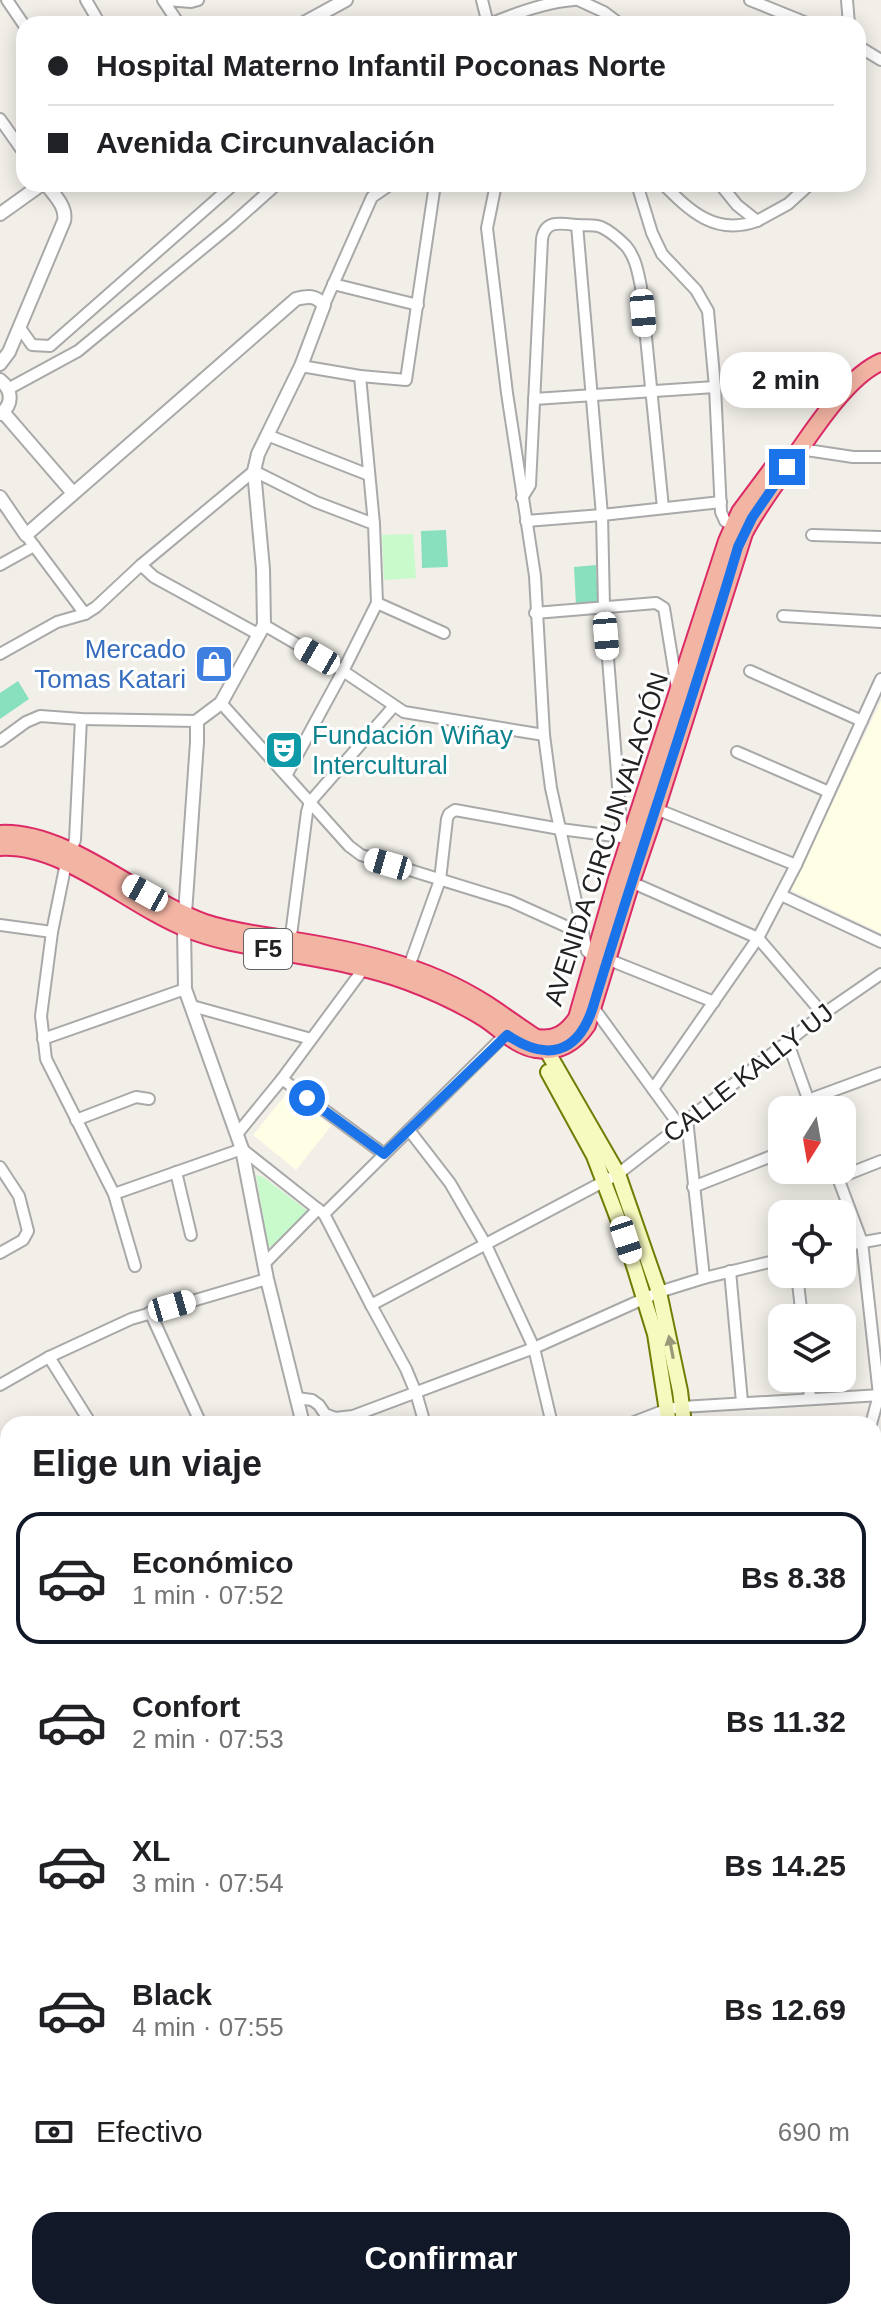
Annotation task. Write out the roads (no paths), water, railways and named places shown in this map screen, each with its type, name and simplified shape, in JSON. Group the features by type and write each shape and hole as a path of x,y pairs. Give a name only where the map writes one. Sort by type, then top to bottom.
{"highway":[{"name":"AVENIDA CIRCUNVALACIÓN","path":"602,960 626,839 685,686 738,530 740,512 823,400 863,359 881,351"},
{"name":"AVENIDA CIRCUNVALACIÓN","path":"738,530 761,504 823,417 863,373 881,362"},
{"name":"AVENIDA CIRCUNVALACIÓN","path":"0,834 47,841 69,858 185,922 233,931 364,968 440,978 486,1004 520,1043 542,1045 561,1035 587,1006 656,809 685,686"},
{"name":"AVENIDA CIRCUNVALACIÓN","path":"0,847 15,846 69,858"},
{"name":"AVENIDA CIRCUNVALACIÓN","path":"289,946 369,956 406,974"}],"main road":[{"path":"542,1045 594,1156 612,1178 652,1295 673,1413"}],"street":[{"path":"164,0 198,0"},
{"path":"316,16 345,0"},
{"path":"507,16 560,1 576,0 609,16"},
{"path":"750,0 789,16"},
{"path":"0,119 16,142"},
{"path":"0,214 32,192"},
{"path":"0,364 20,328 66,213 50,192"},
{"path":"20,328 32,345 50,346 225,192"},
{"path":"4,384 78,351 267,192"},
{"path":"0,741 32,718 40,716 197,721 221,703 261,630 263,569 254,471 258,454 301,366 324,305 372,197 379,192"},
{"path":"301,366 406,380 434,192"},
{"path":"494,192 487,228 507,393 535,576 544,735 551,788 587,951 602,960 714,1002"},
{"path":"640,192 662,254 696,290 708,311 723,518 738,530"},
{"path":"671,192 700,217 738,226 757,221 788,204 801,192"},
{"path":"726,192 757,221"},
{"path":"522,498 530,485 543,230 562,222 602,228 613,234 633,257 641,287 663,508"},
{"path":"406,974 440,880 447,819 455,810 626,839 604,607 602,515 577,225"},
{"path":"333,284 418,305"},
{"path":"0,565 30,540 73,493 296,299 309,296 318,298 324,305"},
{"path":"9,352 4,384 10,402 2,413 73,493"},
{"path":"287,774 377,603 374,524 360,376"},
{"path":"534,399 715,387"},
{"path":"267,435 369,475"},
{"path":"800,449 853,457 881,457"},
{"path":"254,471 316,502 374,524"},
{"path":"0,654 57,622 85,614 96,607 141,565 254,471"},
{"path":"0,497 85,614"},
{"path":"526,521 721,502"},
{"path":"812,535 881,537"},
{"path":"141,565 154,577 343,671 404,712 544,735"},
{"path":"377,603 444,633"},
{"path":"535,613 661,605 685,686"},
{"path":"783,616 881,622"},
{"path":"750,671 862,721"},
{"path":"653,1089 758,938 796,865 881,679"},
{"path":"221,703 349,846 361,855 510,901 583,934"},
{"path":"289,946 310,802 394,706"},
{"path":"81,719 75,840 52,932 41,1016 43,1039 46,1059 114,1194 135,1266"},
{"path":"197,721 185,922 185,989 242,1149 267,1279 301,1416"},
{"path":"737,752 829,792"},
{"path":"656,809 796,865"},
{"path":"631,882 758,938 823,1014"},
{"path":"781,895 881,942"},
{"path":"0,925 52,932"},
{"path":"237,1134 364,968"},
{"name":"CALLE KALLY UJ","path":"371,1305 612,1178 823,1014 881,974"},
{"path":"43,1039 185,989"},
{"path":"192,1006 311,1039"},
{"path":"587,1006 683,1122 704,1278"},
{"path":"264,1264 384,1154 511,1030"},
{"path":"788,1043 807,1096"},
{"path":"830,1096 881,1073"},
{"path":"282,1079 384,1154"},
{"path":"76,1120 136,1097 149,1099"},
{"path":"409,1130 450,1183 486,1245 534,1348 550,1416"},
{"path":"114,1194 242,1149"},
{"path":"242,1149 321,1212 406,1369 423,1416"},
{"path":"693,1187 768,1158"},
{"path":"856,1168 881,1161"},
{"path":"0,1167 19,1196 28,1231 23,1240 0,1253"},
{"path":"176,1172 191,1235"},
{"path":"840,1184 862,1242 880,1395 873,1416"},
{"path":"856,1243 881,1239"},
{"path":"353,1416 534,1348 652,1295 768,1262"},
{"path":"730,1271 742,1402"},
{"path":"0,1385 49,1357 131,1319 267,1279"},
{"path":"150,1312 197,1416"},
{"path":"49,1357 86,1416"},
{"path":"809,1392 810,1398"},
{"path":"673,1413 742,1402 880,1395"},
{"path":"297,1398 312,1400 330,1416"}],"place":[{"name":"Mercado Tomas Katari","path":"214,664"},
{"name":"Fundación Wiñay Intercultural","path":"284,750"}]}
